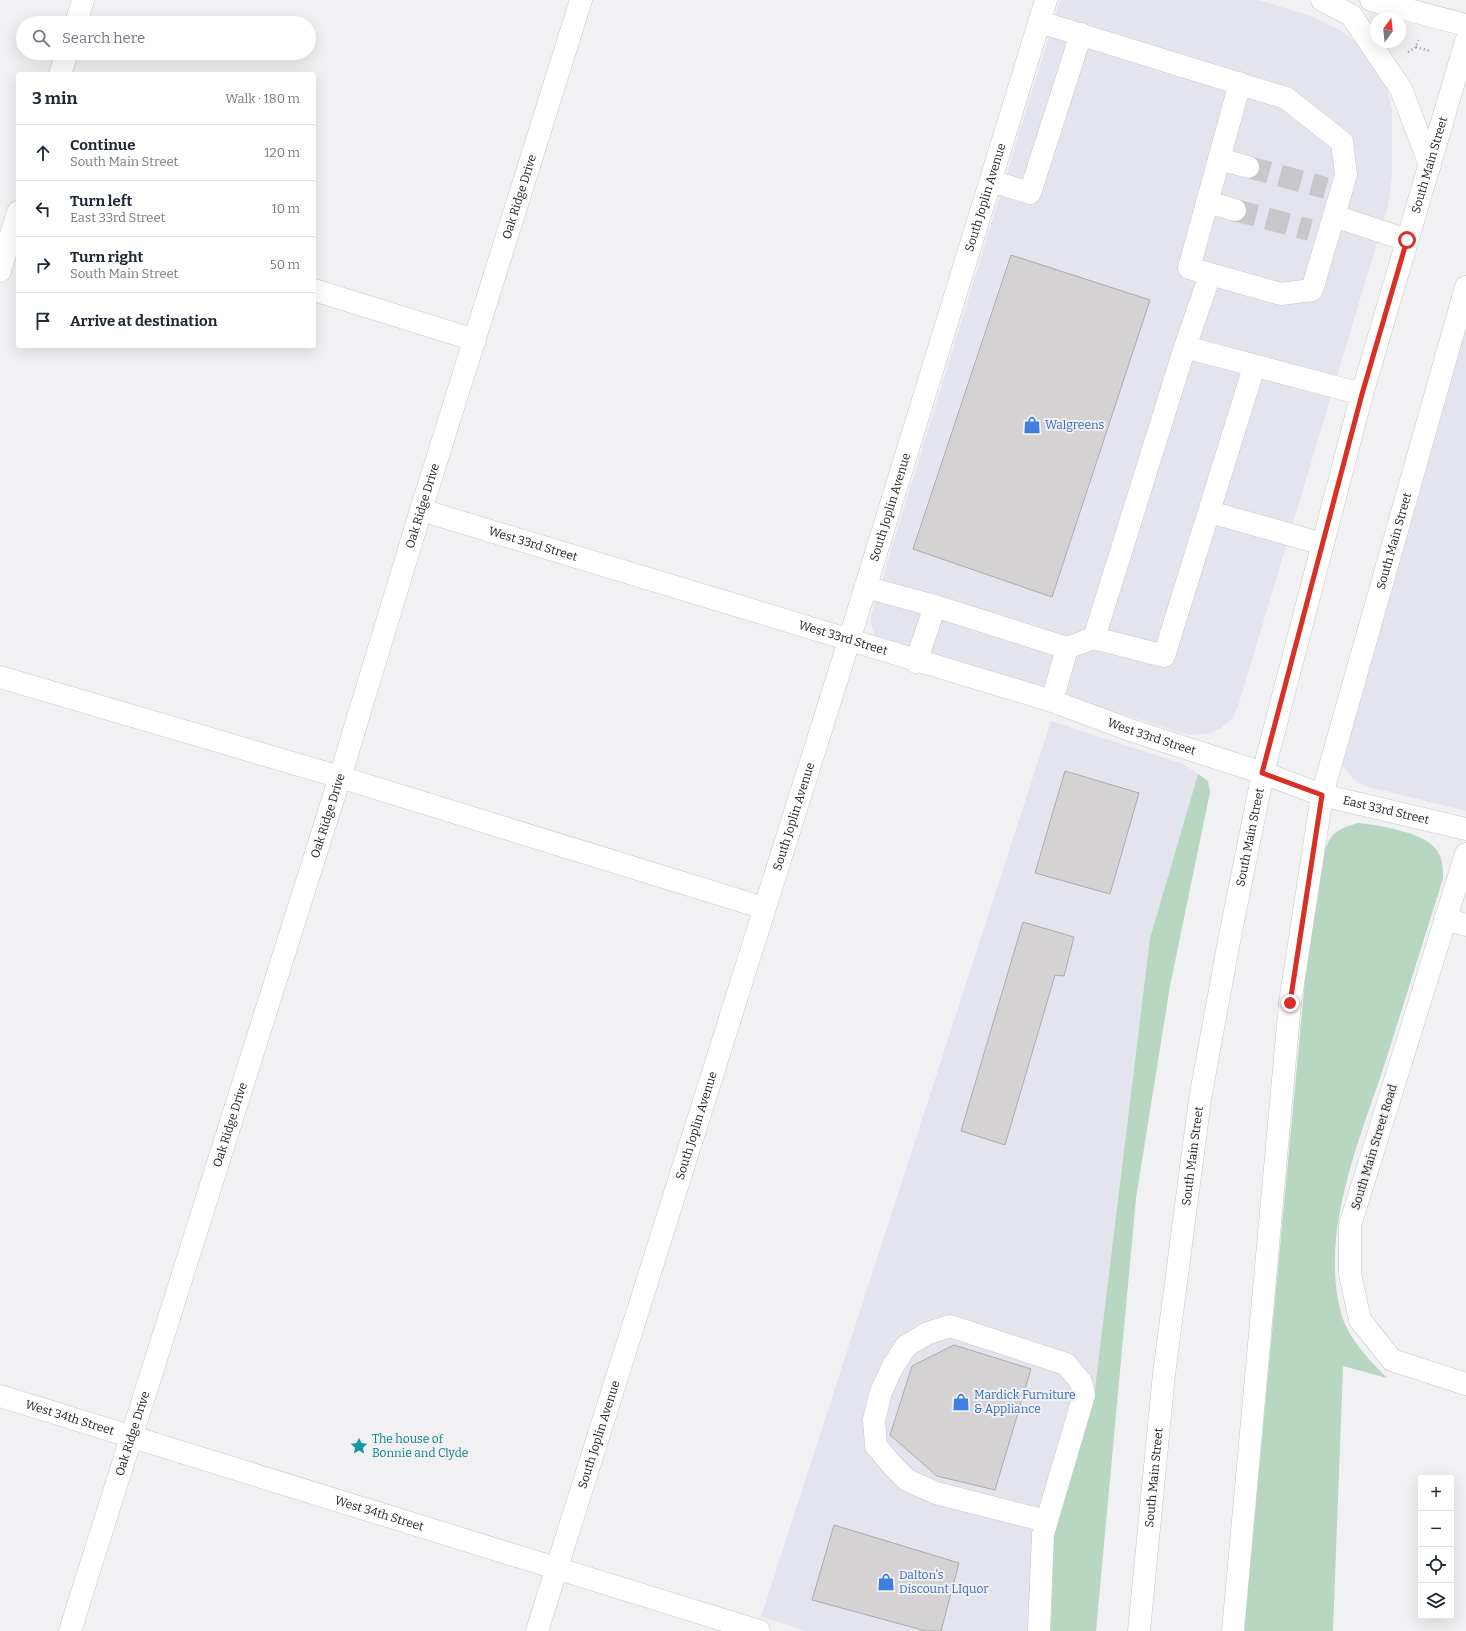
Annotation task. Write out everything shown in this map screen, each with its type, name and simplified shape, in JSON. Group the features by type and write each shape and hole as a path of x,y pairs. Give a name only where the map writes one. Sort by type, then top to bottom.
{"street":[{"path":"78,16 83,0"},
{"name":"Oak Ridge Drive","path":"70,1631 340,777 421,510 581,0"},
{"name":"South Joplin Avenue","path":"537,1631 849,642 1046,0"},
{"path":"1322,0 1351,16 1401,88 1430,165"},
{"path":"1371,0 1466,25"},
{"path":"1040,22 1240,83 1286,98 1342,142 1346,175 1334,190 1324,227 1312,290 1281,294 1188,268 1240,83"},
{"path":"990,181 1030,193 1081,34"},
{"name":"South Main Street","path":"1139,1631 1164,1374 1200,1099 1228,941 1262,773 1362,394 1466,41"},
{"path":"61,72 65,60"},
{"path":"1219,159 1248,167"},
{"path":"1207,202 1235,210"},
{"path":"0,271 16,219"},
{"path":"1324,227 1407,240"},
{"path":"1094,638 1185,347 1210,275"},
{"name":"South Main Street","path":"1233,1631 1290,1003 1322,795 1466,287"},
{"path":"316,291 475,340"},
{"path":"1185,347 1362,394"},
{"path":"866,587 935,606 1067,648 1094,638 1164,656 1210,512 1254,366"},
{"name":"West 33rd Street","path":"421,510 849,642 1052,702 1130,730 1262,773"},
{"path":"1210,512 1322,544"},
{"path":"916,662 935,606"},
{"path":"1052,702 1067,648"},
{"path":"0,677 340,777 764,908"},
{"name":"East 33rd Street","path":"1262,773 1322,795 1466,829"},
{"name":"South Main Street Road","path":"1466,854 1350,1225 1350,1274 1360,1320 1392,1360 1466,1384"},
{"path":"1446,919 1466,925"},
{"path":"1039,1631 1043,1534 1084,1395 1081,1382 1066,1364 950,1326 928,1333 906,1346 893,1366 881,1392 874,1420 876,1446 892,1466 907,1480 936,1493 1046,1521"},
{"name":"West 34th Street","path":"0,1396 131,1435 759,1631"}],"path":[{"path":"1404,54 1416,47 1420,35"},
{"path":"1416,47 1430,51"}],"shaded area":[{"path":"1060,0 1258,0 1311,16 1340,30 1360,46 1387,88 1392,110 1392,175 1388,206 1239,703 1233,718 1221,728 1208,734 1189,735 887,642 874,634 870,619"},
{"path":"1466,328 1466,811 1365,786 1353,779 1343,766 1338,753"},
{"path":"1051,721 1183,764 1198,774 1150,938 1095,1388 1054,1528 1051,1631 807,1631 761,1617"}],"green space":[{"path":"1198,774 1208,781 1210,792 1170,986 1136,1198 1096,1631 1051,1631 1054,1528 1095,1388 1150,938"},
{"path":"1358,823 1399,830 1410,833 1428,842 1439,854 1443,871 1443,879 1384,1066 1354,1155 1339,1217 1335,1248 1335,1279 1340,1309 1347,1329 1352,1338 1372,1363 1387,1378 1343,1366 1333,1631 1244,1631 1307,959 1315,894 1322,858 1327,844 1333,835"}],"building":[{"name":"Walgreens","path":"1011,255 1150,300 1052,597 913,549"},
{"path":"1065,771 1139,793 1110,894 1035,873"},
{"path":"1023,922 1074,937 1064,976 1055,975 1005,1145 961,1131"},
{"name":"Mardick Furniture & Appliance","path":"954,1345 1031,1369 995,1490 937,1476 890,1435 912,1366"},
{"name":"Dalton's Discount LIquor","path":"834,1525 959,1563 941,1631 926,1631 812,1600"}],"tunnel":[{"path":"1248,167 1326,188"},
{"path":"1235,210 1310,230"}],"place":[{"name":"Walgreens","path":"1032,425"},
{"name":"Mardick Furniture & Appliance","path":"961,1402"},
{"name":"The house of Bonnie and Clyde","path":"359,1446"},
{"name":"Dalton's Discount LIquor","path":"886,1582"}],"route":[{"path":"1290,1003 1322,795 1262,773 1362,394 1407,240"}]}
